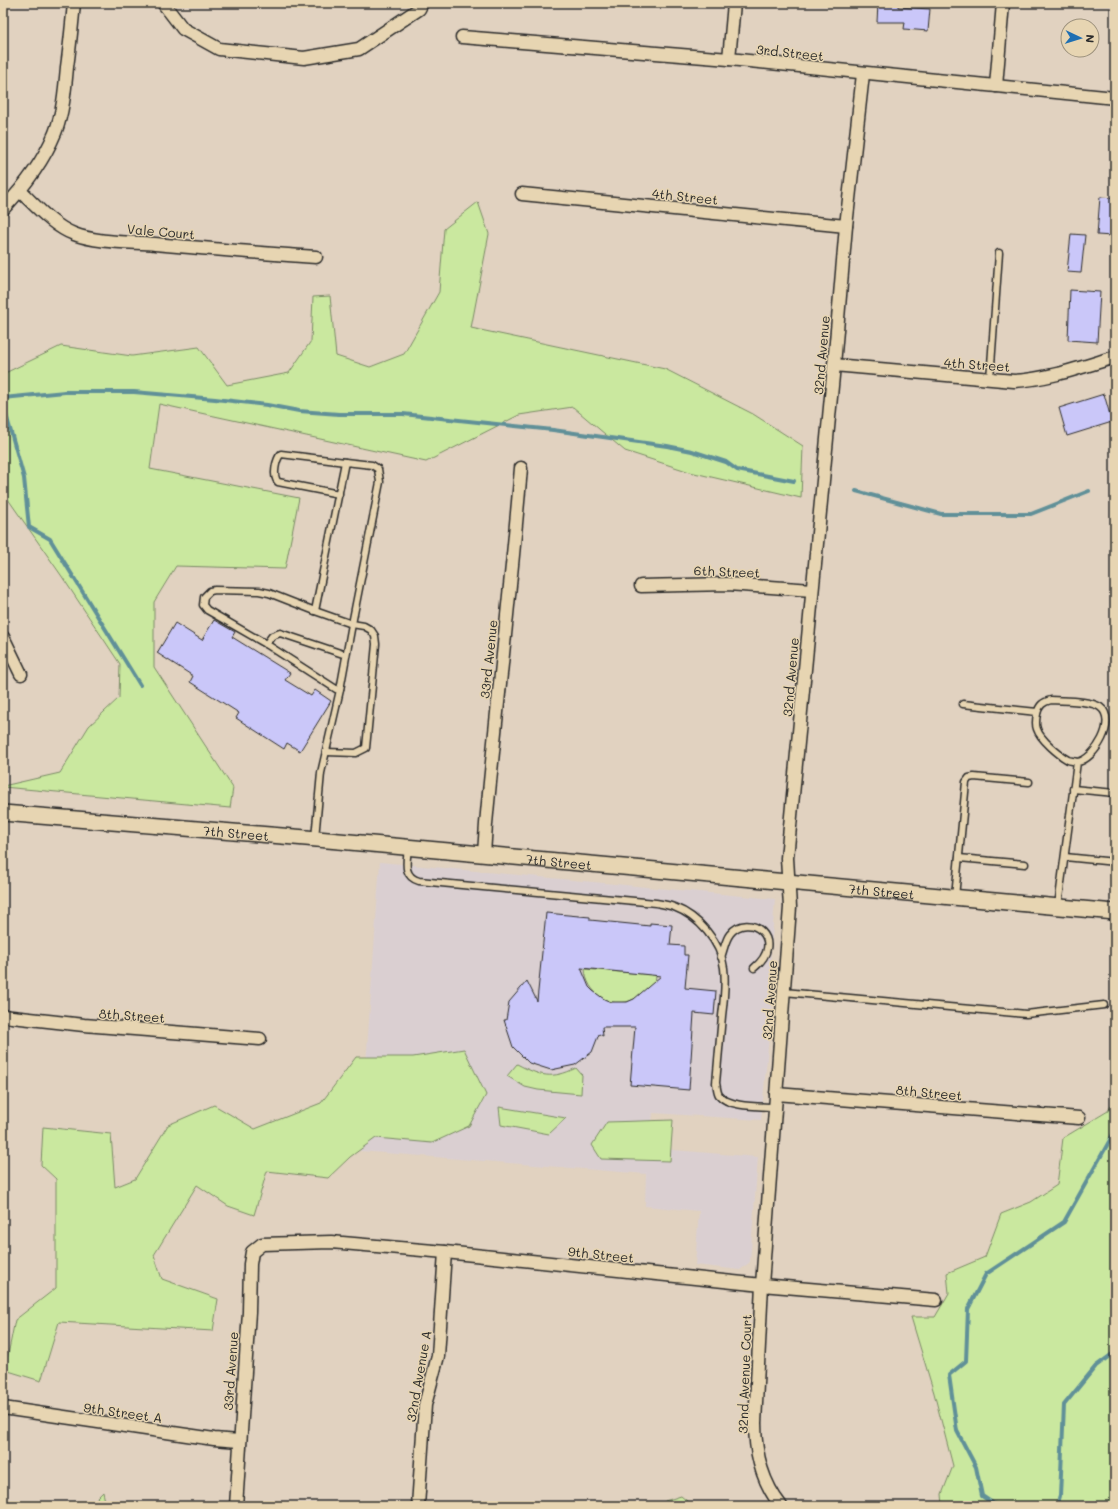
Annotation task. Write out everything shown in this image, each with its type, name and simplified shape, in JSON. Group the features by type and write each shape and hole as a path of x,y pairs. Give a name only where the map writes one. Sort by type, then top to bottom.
{"street":[{"path":"3,209 20,191 36,169 55,133 62,109 74,3"},
{"path":"163,3 183,29 219,49 304,58 359,49 419,9 422,3"},
{"path":"729,59 734,3"},
{"path":"996,86 1003,3"},
{"name":"3rd Street","path":"462,37 729,59 864,74 1115,98"},
{"name":"32nd Avenue","path":"762,1285 790,908 787,858 846,226 864,74"},
{"name":"Vale Court","path":"20,191 48,217 74,234 118,241 316,257"},
{"name":"4th Street","path":"522,194 846,226"},
{"name":"4th Street","path":"834,365 1014,381 1032,380 1050,376 1115,357"},
{"name":"33rd Avenue","path":"484,854 504,631 512,569 521,468"},
{"name":"6th Street","path":"641,586 728,584 812,590"},
{"path":"3,637 22,674"},
{"name":"7th Street","path":"3,813 315,838 1115,912"},
{"name":"8th Street","path":"3,1016 84,1025 260,1039"},
{"name":"8th Street","path":"776,1094 1079,1118"},
{"name":"9th Street","path":"262,1244 331,1242 445,1252 762,1285 936,1300"},
{"name":"33rd Avenue","path":"236,1506 250,1264 252,1252 262,1244"},
{"name":"32nd Avenue A","path":"418,1506 425,1405 438,1356 445,1252"},
{"name":"32nd Avenue Court","path":"762,1285 755,1438 762,1472 769,1488 781,1506"},
{"name":"9th Street A","path":"3,1408 214,1439 240,1441"}],"lane":[{"path":"990,379 999,253"},
{"path":"315,838 320,773 340,690 380,475 378,469 372,465 281,454 279,456 274,474 275,480 278,482 339,494"},
{"path":"315,611 345,462"},
{"path":"326,752 356,753 366,748 376,644 375,636 371,630 364,626 352,624 269,593 259,591 215,590 206,594 203,605 207,610 266,644 336,689 340,690"},
{"path":"266,644 272,636 280,633 346,655"},
{"path":"1051,700 1094,704 1102,708 1106,714 1108,724 1106,734 1090,756 1083,761 1077,762 1068,761 1042,737 1037,730 1037,712 1041,704 1051,700"},
{"path":"963,704 1037,712"},
{"path":"1058,906 1077,762"},
{"path":"955,897 966,782 969,778 1029,782"},
{"path":"1073,789 1115,793"},
{"path":"408,847 407,867 409,876 419,881 656,903 674,908 688,915 701,925 711,937 724,967 725,985 716,1083 718,1094 725,1101 734,1104 775,1107"},
{"path":"1065,857 1115,862"},
{"path":"959,858 1025,864"},
{"path":"721,958 727,939 731,932 746,925 753,926 761,930 766,937 767,946 766,955 754,968"},
{"path":"784,992 1026,1014 1104,1005"}],"shaded area":[{"path":"380,862 775,899 770,964 776,964 761,1120 653,1113 649,1148 758,1157 750,1262 740,1270 695,1265 699,1211 645,1206 646,1174 360,1151"}],"green space":[{"path":"478,202 489,234 471,328 665,369 753,414 803,446 801,498 690,472 625,451 573,407 519,415 426,462 159,404 150,469 299,498 285,569 176,566 154,602 154,667 233,788 230,808 3,787 60,773 89,726 119,698 120,664 61,575 3,492 3,374 61,346 132,356 199,347 227,385 289,373 311,341 313,297 330,296 336,356 370,367 404,354 439,292 444,229"},
{"path":"585,969 656,975 655,984 634,999 617,1003 602,998 595,992 586,978"},
{"path":"464,1049 486,1095 469,1126 432,1143 376,1138 350,1157 328,1178 267,1171 254,1215 228,1206 197,1185 154,1255 162,1279 218,1299 213,1331 59,1322 41,1381 5,1370 15,1320 56,1288 56,1179 41,1165 43,1127 111,1134 115,1187 135,1179 168,1125 214,1105 255,1129 321,1103 356,1057 413,1057"},
{"path":"517,1064 539,1074 546,1075 560,1074 576,1068 582,1075 581,1094 538,1090 525,1087 507,1076"},
{"path":"1115,1099 1115,1506 943,1506 942,1494 953,1466 934,1393 911,1317 935,1317 949,1293 947,1273 985,1257 1001,1214 1031,1202 1057,1185 1063,1138 1108,1111"},
{"path":"499,1107 566,1118 549,1134 501,1125"},
{"path":"673,1120 670,1161 601,1159 592,1145 607,1122"},
{"path":"103,1492 106,1506 94,1506 95,1500"},
{"path":"681,1496 693,1506 662,1506 665,1501"}],"building":[{"path":"878,3 898,4 898,7 930,9 928,31 904,29 905,22 877,22"},
{"path":"1100,197 1115,198 1112,236 1097,235"},
{"path":"1071,234 1085,235 1081,273 1067,272"},
{"path":"1070,290 1100,292 1097,342 1068,340"},
{"path":"1104,394 1112,422 1067,436 1059,408"},
{"path":"214,620 235,632 232,637 290,673 285,680 311,696 315,690 331,701 300,751 287,743 284,749 236,718 239,713 190,682 193,676 157,653 175,623 202,640"},
{"path":"546,913 590,917 590,920 650,926 650,923 672,925 670,945 684,946 684,955 688,955 685,988 716,991 714,1015 694,1013 689,1090 630,1085 635,1027 602,1027 603,1036 599,1034 592,1052 575,1065 551,1070 529,1063 513,1047 504,1020 506,1020 509,1002 527,981 537,1001","holes":["581,968 661,976 634,999 627,1002 611,1002 604,999 589,987"]}],"waterway":[{"path":"3,398 65,392 134,392 215,399 267,405 299,411 339,414 403,414 553,430 667,446 692,451 726,462 737,470 794,481"},
{"path":"3,404 24,478 29,527 50,539 140,685"},
{"path":"856,491 941,514 1031,514 1089,491"},
{"path":"997,1506 982,1496 976,1467 957,1431 949,1375 966,1361 968,1309 986,1274 1064,1222 1115,1131"},
{"path":"1057,1506 1060,1496 1064,1405 1096,1366 1115,1352"}]}
